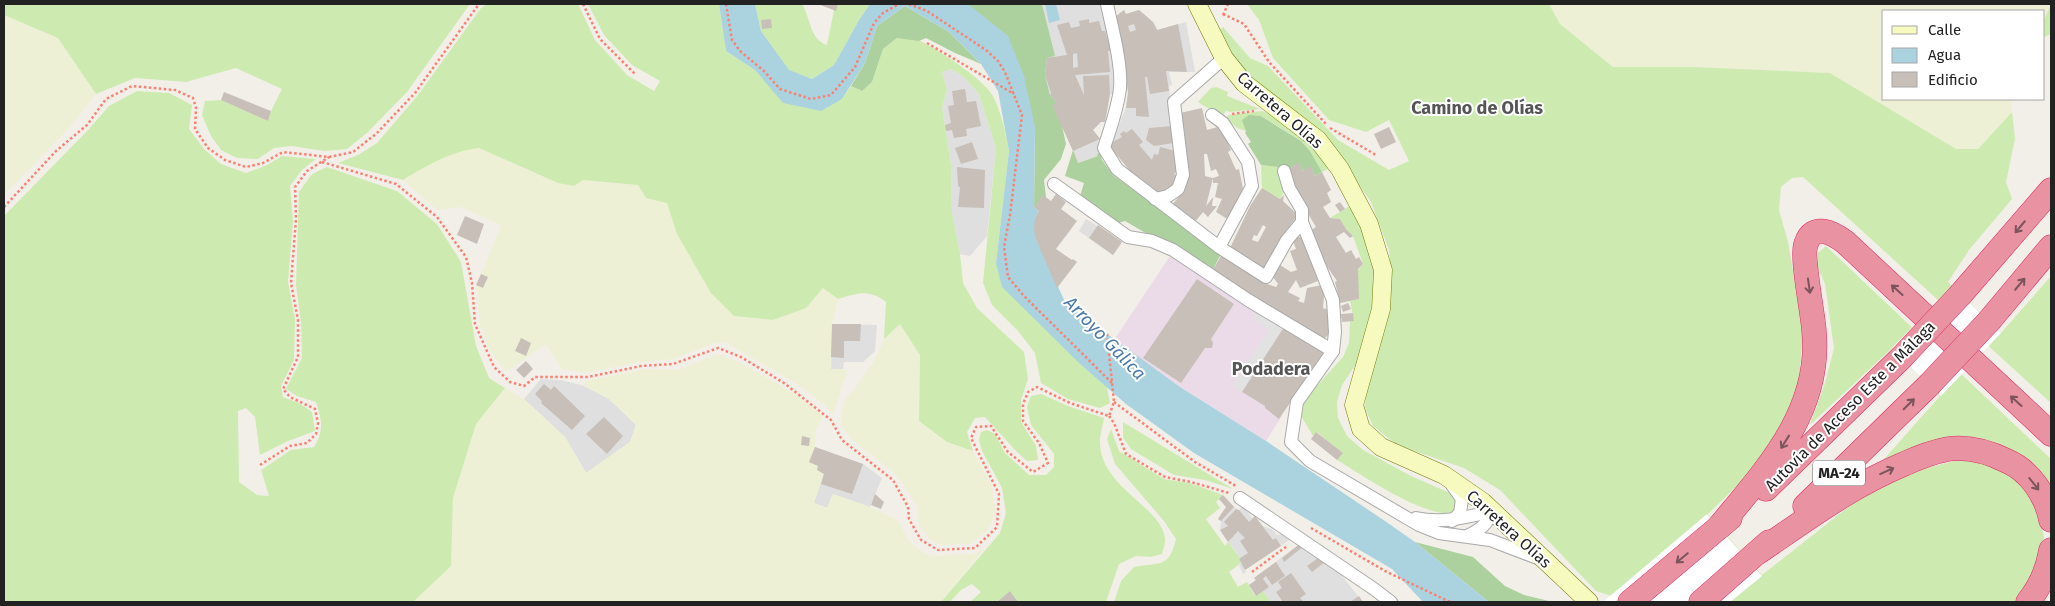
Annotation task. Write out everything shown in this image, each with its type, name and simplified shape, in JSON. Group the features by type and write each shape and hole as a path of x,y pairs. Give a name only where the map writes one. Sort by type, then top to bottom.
{"highway":[{"name":"Autovía de Acceso Este a Málaga","path":"1630,602 1763,492 1901,358 1961,294 2051,190"},
{"path":"1719,527 1769,467 1798,419 1809,391 1814,366 1815,337 1804,250 1810,236 1823,230 1831,232 1845,242 2051,434"},
{"name":"MA-24","path":"1701,602 1753,557 1929,385 1989,321 2051,247"},
{"path":"1753,557 1848,490 1915,459 1948,449 1970,449 1993,454 2012,463 2024,472 2036,486 2046,501 2051,520"},
{"path":"2028,602 2036,593 2045,574 2051,550"}],"main road":[{"name":"Carretera Olías","path":"1197,4 1224,58 1244,83 1318,140 1340,169 1369,224 1383,270 1381,309 1354,404 1361,429 1382,447 1444,475 1494,512 1589,602"}],"street":[{"path":"1107,4 1116,44 1120,86 1118,100 1104,148 1117,169 1219,248 1266,277 1287,240 1302,222"},
{"path":"1155,199 1168,196 1178,189 1183,175 1174,102 1224,58"},
{"path":"1212,115 1223,123 1248,162 1252,186 1219,248"},
{"path":"1284,171 1289,188 1302,210 1302,222 1333,300 1336,332 1333,351 1297,402 1291,442 1310,460 1419,525 1439,533 1490,540 1545,561"},
{"path":"1054,184 1128,237 1152,241 1173,250 1248,300 1333,351"},
{"path":"1444,475 1462,499 1460,513 1452,521"},
{"path":"1240,498 1391,602"},
{"path":"1402,515 1431,522 1452,521 1494,512"},
{"path":"1467,536 1479,531 1494,512"}],"path":[{"path":"4,207 56,151 87,125 106,98 132,86 175,90 193,98 196,108 195,129 208,148 225,160 246,167 263,162 283,152 329,157 353,152 377,133 414,93 478,4"},
{"path":"583,4 600,39 635,74"},
{"path":"726,4 732,40 740,51 764,71 780,90 810,99 831,95 856,68 874,23 883,13 899,4"},
{"path":"909,4 927,11 986,50 998,61 1022,115 1010,215 1004,247 1008,277 1024,296 1112,383"},
{"path":"1223,14 1244,24 1269,62 1328,127 1376,155"},
{"path":"927,43 1014,94"},
{"path":"1223,123 1226,115 1260,110 1273,105"},
{"path":"260,465 290,446 307,443 316,434 318,423 315,409 290,396 283,389 298,357 298,320 291,283 296,219 295,186 307,171 329,157"},
{"path":"322,162 396,184 437,217 466,257 472,282 475,324 494,367 510,382 524,386 535,377 588,377 641,366 673,364 718,348 741,357 784,383 832,420 842,440 893,480 908,507 909,519 921,540 938,550 975,548 997,527 999,494 971,438 976,427 991,426 1008,452 1033,472 1048,463 1039,443 1023,421 1022,404 1028,392 1037,387 1070,403 1109,416 1114,423 1126,454 1165,477 1191,482 1240,498"},
{"path":"1107,334 1114,402 1109,416"},
{"path":"1252,572 1298,538"},
{"path":"1402,579 1450,602"}],"shaded area":[{"path":"1042,4 1100,4 1111,51 1114,94 1110,94 1105,122 1100,122 1093,130 1100,139 1098,141 1100,153 1098,156 1078,163 1050,95 1045,75 1047,58 1054,56"},
{"path":"1124,10 1126,14 1139,10 1153,22 1158,30 1186,22 1195,72 1169,72 1172,85 1169,86 1178,177 1160,192 1157,192 1136,178 1111,148 1111,143 1126,108 1128,93 1122,45 1115,17"},
{"path":"951,69 964,77 979,94 996,148 987,236 970,256 960,254 952,213 951,165 942,108 947,90 942,72"},
{"path":"1086,219 1122,242 1113,255 1079,231"},
{"path":"1172,253 1284,327 1242,392 1282,416 1266,441 1180,387 1114,340"},
{"path":"1258,309 1284,327 1242,392 1232,386 1269,330 1252,318"},
{"path":"832,324 877,325 875,351 863,362 844,362 843,369 831,369"},
{"path":"541,379 561,380 584,386 609,399 636,425 630,442 586,473 565,437 524,399"},
{"path":"815,447 863,464 882,478 870,507 833,494 827,508 814,503 818,467 809,462"},
{"path":"1223,495 1238,511 1243,506 1252,518 1255,516 1262,526 1272,529 1277,535 1283,533 1291,539 1245,570 1246,572 1243,574 1239,565 1241,563 1240,558 1220,530 1221,521 1218,519 1226,507 1219,499"},
{"path":"1301,543 1337,570 1363,602 1271,602 1263,591 1256,596 1249,585 1256,580 1254,578"}],"green space":[{"path":"4,4 470,4 407,92 368,132 347,149 325,151 291,146 274,148 258,159 237,158 221,150 211,136 202,115 205,101 221,100 268,121 282,89 236,68 186,82 135,78 96,94 58,38 4,15"},
{"path":"487,4 578,4 595,40 627,75 654,91 660,81 632,65 604,35 588,4 719,4 726,51 755,70 767,83 842,99 851,86 862,91 872,82 883,49 897,38 920,41 948,57 988,89 996,102 1005,130 1009,151 996,263 1080,364 1107,387 1110,403 1100,408 1068,399 1041,383 1035,353 1018,331 992,305 983,283 996,148 979,94 964,77 951,69 942,72 947,90 942,108 951,165 952,213 960,254 963,283 977,308 1024,352 1028,379 1021,400 1021,422 1036,446 1038,460 1027,461 985,417 975,418 967,432 973,451 947,442 919,421 920,355 900,324 884,339 886,302 874,295 863,293 838,299 823,288 806,308 773,320 734,316 711,293 677,234 667,203 646,198 638,185 583,180 574,186 558,183 479,148 449,156 403,180 338,163 358,155 377,143 418,95 481,8"},
{"path":"755,4 802,4 817,38 827,45 834,10 836,10 838,4 870,4 834,65 812,79 789,71 761,31"},
{"path":"968,4 1042,4 1055,56 1047,58 1045,75 1050,95 1057,103 1066,144 1061,159 1044,180 1046,197 1034,207 1035,127"},
{"path":"1247,4 1549,4 1560,24 1613,67 1693,67 1830,73 1956,149 1978,149 2012,112 2015,139 2006,182 2012,199 1969,250 1948,282 2001,333 2051,276 2051,403 1803,177 1792,178 1781,187 1779,210 1788,242 1803,329 1799,382 1778,435 1741,482 1708,514 1762,575 1852,504 1914,471 1959,460 1989,464 2018,480 2036,504 2044,537 2039,566 2019,598 2015,602 1631,602 1596,591 1500,490 1464,468 1397,445 1373,426 1365,408 1366,387 1384,320 1392,281 1389,250 1371,202 1346,166 1233,59 1219,31 1223,27 1250,58 1268,66 1338,140 1389,170 1409,161 1389,120 1366,132 1329,120 1273,58 1259,20"},
{"path":"1549,4 2051,4 2045,18 2045,10 1882,10 1882,100 2012,100 2012,112 1977,149 1956,149 1830,73 1693,67 1613,67 1560,24"},
{"path":"2051,4 2051,34 2045,37 2045,18"},
{"path":"905,6 949,32 981,64 926,38 919,41 897,38 883,49 872,82 862,91 851,86 865,63 877,26"},
{"path":"4,15 58,38 96,94 68,129 4,195"},
{"path":"1216,87 1228,92 1227,96 1260,109 1226,111 1222,117 1198,102 1211,88"},
{"path":"137,91 169,93 192,105 189,129 205,150 221,164 246,173 267,165 282,156 316,159 302,170 290,186 293,221 288,282 295,319 294,360 281,386 283,397 299,403 312,412 315,431 288,441 260,455 255,417 246,408 238,411 239,482 257,495 269,496 261,470 291,450 314,447 321,430 320,414 316,402 297,396 286,389 302,358 301,322 296,285 299,192 312,174 327,167 397,191 437,224 461,262 476,346 489,378 505,388 476,424 453,498 451,566 413,602 4,602 4,216 109,106"},
{"path":"1262,111 1282,120 1319,151 1328,169 1322,172 1310,151 1300,140 1261,116 1247,131 1239,129 1226,120 1228,115"},
{"path":"1249,115 1261,116 1301,141 1310,151 1322,172 1315,176 1311,167 1303,171 1299,163 1288,170 1285,165 1282,168 1280,166 1261,165 1248,144 1251,142 1245,133 1242,120"},
{"path":"479,148 558,183 582,180 638,185 646,198 667,203 677,234 734,316 773,320 806,308 823,288 838,299 832,324 831,369 847,371 833,415 825,405 797,384 725,342 712,344 674,359 633,363 588,373 562,369 546,344 506,372 489,349 480,325 476,285 483,288 488,277 481,274 501,225 461,207 437,210 403,180 430,164 465,149"},
{"path":"1073,150 1078,163 1098,156 1097,154 1100,153 1102,160 1113,175 1221,254 1212,271 1157,236 1149,235 1125,221 1115,224 1080,196 1084,183 1065,176"},
{"path":"1261,165 1278,167 1283,173 1285,190 1280,199 1262,188"},
{"path":"1353,204 1371,246 1378,290 1360,358 1342,385 1337,402 1338,418 1347,436 1363,450 1411,476 1450,493 1456,498 1457,503 1454,514 1425,509 1394,494 1337,460 1342,453 1317,432 1313,436 1301,416 1303,401 1343,357 1349,343 1350,321 1354,320 1350,301 1358,299 1358,270 1363,264 1353,236 1340,219 1330,218"},
{"path":"1826,246 2051,459 2051,499 2044,480 2015,452 1985,442 1878,466 1940,396 1891,349 1810,425 1825,383 1834,348 1825,284 1818,268 1818,253"},
{"path":"900,324 920,355 919,421 947,442 973,451 992,487 996,513 987,531 970,544 940,545 928,538 919,525 917,507 906,488 891,470 858,445 841,427 843,402 854,390 875,359 884,339"},
{"path":"718,354 741,363 782,386 810,404 823,416 815,431 815,447 809,462 818,466 817,470 824,474 814,503 827,508 833,494 870,507 898,520 908,540 922,552 933,556 973,554 985,548 941,602 413,602 451,566 453,498 476,424 505,388 524,399 565,437 586,473 630,442 636,425 609,399 584,386 585,381 645,369 678,370"},
{"path":"1041,394 1068,406 1104,418 1100,435 1102,457 1109,471 1119,483 1153,516 1161,527 1165,538 1162,554 1151,557 1136,556 1119,564 1106,602 1018,602 1010,591 997,602 970,602 981,592 972,584 961,590 950,602 941,602 1000,533 1006,513 1002,488 982,451 979,440 981,432 987,430 995,434 1005,453 1029,475 1046,475 1054,467 1054,454 1031,425 1027,407 1031,396"},
{"path":"1123,422 1233,489 1205,480 1174,475 1131,449 1123,437"},
{"path":"1111,429 1119,451 1164,479 1190,483 1223,495 1216,502 1220,508 1206,519 1225,546 1228,542 1240,558 1241,563 1229,572 1238,587 1247,582 1255,596 1263,591 1271,602 1114,602 1121,581 1134,567 1156,564 1166,560 1173,549 1176,539 1164,521 1115,464 1107,439"},
{"path":"1415,542 1473,557 1505,586 1524,595 1553,602 1489,602"}],"water":[{"name":"Arroyo Gálica","path":"719,4 755,4 761,31 789,70 812,79 834,65 870,4 968,4 1008,36 1024,76 1035,127 1034,207 1039,211 1035,218 1035,237 1066,304 1180,387 1266,441 1415,542 1489,602 1423,602 1392,569 1194,453 1126,404 1080,364 1002,287 996,263 1009,151 998,91 981,64 949,32 905,6 877,26 865,63 842,99 821,111 783,103 755,70 726,51"},
{"path":"1045,4 1056,4 1060,20 1049,23"}],"pier":[{"path":"1952,286 2001,333 1941,396 1891,349"},
{"path":"1707,514 1762,576 1730,602 1603,602"}],"building":[{"path":"818,4 838,4 836,11"},
{"path":"1124,10 1126,14 1139,10 1153,22 1157,30 1178,24 1187,72 1166,71 1169,91 1150,94 1147,77 1145,77 1149,117 1136,116 1136,108 1126,108 1128,93 1122,45 1115,17","holes":["1134,24 1136,30 1130,32 1128,26"]},
{"path":"771,19 772,28 762,29 761,20"},
{"path":"1089,19 1089,23 1099,21 1102,31 1105,31 1111,51 1108,51 1110,72 1075,75 1084,95 1083,76 1109,75 1110,94 1105,122 1101,122 1093,130 1100,139 1073,151 1052,105 1057,103 1050,95 1045,75 1047,58 1067,55 1057,25 1069,22 1071,28 1080,26 1079,21","holes":["1077,53 1078,67 1073,68 1073,54"]},
{"path":"965,89 967,102 976,101 981,126 966,129 967,136 954,138 952,130 946,131 945,125 951,123 948,106 954,105 952,91"},
{"path":"224,92 271,111 268,121 221,100"},
{"path":"1202,108 1207,130 1221,126 1231,150 1228,152 1236,170 1239,169 1243,189 1229,220 1216,212 1222,199 1215,197 1218,183 1213,183 1213,178 1206,206 1213,197 1212,206 1217,206 1208,217 1203,212 1194,223 1172,205 1185,189 1189,172 1182,134 1185,134 1180,113","holes":["1204,154 1207,154 1211,171 1216,169 1219,176 1213,178 1205,176"]},
{"path":"1172,126 1174,143 1154,146 1146,140 1149,128"},
{"path":"1389,127 1396,142 1381,149 1374,134"},
{"path":"1132,129 1143,142 1139,145 1152,160 1154,154 1158,155 1160,147 1175,151 1177,170 1174,174 1178,177 1175,184 1166,191 1157,192 1136,178 1111,148 1111,143 1122,137 1120,134"},
{"path":"972,142 978,159 961,164 955,148"},
{"path":"1299,162 1303,171 1311,166 1315,176 1322,172 1331,190 1327,193 1331,202 1323,207 1330,218 1340,219 1353,236 1350,238 1344,232 1336,237 1346,253 1351,250 1356,259 1359,257 1363,264 1358,269 1359,299 1340,303 1335,282 1337,281 1326,265 1311,230 1316,227 1294,190 1288,170"},
{"path":"957,167 985,170 984,208 958,207 960,187 958,186"},
{"path":"1262,188 1280,199 1284,195 1283,201 1298,215 1285,232 1265,268 1260,268 1230,248 1250,206","holes":["1263,225 1266,227 1258,242 1252,240 1254,235 1257,236"]},
{"path":"1056,194 1066,202 1061,209 1077,221 1056,249 1077,262 1057,288 1035,237 1034,227 1035,218 1039,211 1034,207 1043,195 1051,201"},
{"path":"1340,202 1345,209 1340,212 1335,205"},
{"path":"465,216 484,224 477,244 457,235"},
{"path":"1098,225 1122,242 1113,255 1089,238"},
{"path":"1296,237 1302,237 1318,281 1300,288 1296,280 1288,292 1300,298 1298,301 1304,303 1307,288 1322,285 1326,294 1324,296 1323,308 1329,310 1329,334 1323,340 1236,284 1212,271 1221,256 1267,284 1276,287 1278,284 1273,277 1280,265 1291,272 1297,270 1290,251 1296,249 1293,241"},
{"path":"481,274 488,277 483,288 476,285"},
{"path":"1197,279 1234,304 1211,339 1213,343 1212,348 1205,348 1181,383 1143,358"},
{"path":"1348,303 1351,309 1343,312 1341,306"},
{"path":"1353,313 1354,321 1342,322 1341,314"},
{"path":"832,324 861,324 860,341 844,341 844,358 831,357"},
{"path":"1284,327 1325,352 1279,419 1265,406 1242,392"},
{"path":"521,338 531,343 526,356 515,351"},
{"path":"526,361 533,369 524,378 516,370"},
{"path":"544,384 551,390 554,386 585,416 572,430 541,403 542,401 535,394"},
{"path":"604,417 623,436 607,454 586,434"},
{"path":"1316,432 1343,453 1337,460 1311,439"},
{"path":"802,436 810,438 809,446 801,445"},
{"path":"815,447 863,464 852,494 821,484 824,474 817,470 818,466 809,462"},
{"path":"875,494 884,502 881,509 871,505"},
{"path":"1223,495 1234,507 1221,521 1218,519 1226,507 1219,499"},
{"path":"1236,509 1249,522 1255,516 1273,540 1276,538 1281,546 1245,570 1239,559 1248,553 1240,541 1245,538 1238,531 1228,542 1220,530 1228,526 1224,522"},
{"path":"1301,543 1305,545 1284,562 1282,558"},
{"path":"1318,558 1325,562 1312,572 1307,566"},
{"path":"1276,562 1285,576 1272,585 1266,576 1263,579 1269,587 1256,596 1249,585 1256,580 1254,578"},
{"path":"1291,573 1306,594 1300,598 1304,602 1283,602 1276,592 1282,588 1278,582"},
{"path":"1010,591 1018,602 997,602"},
{"path":"1359,596 1363,602 1350,602"}],"district":[{"name":"Camino de Olías","path":"1477,108"},
{"name":"Podadera","path":"1271,369"}]}
